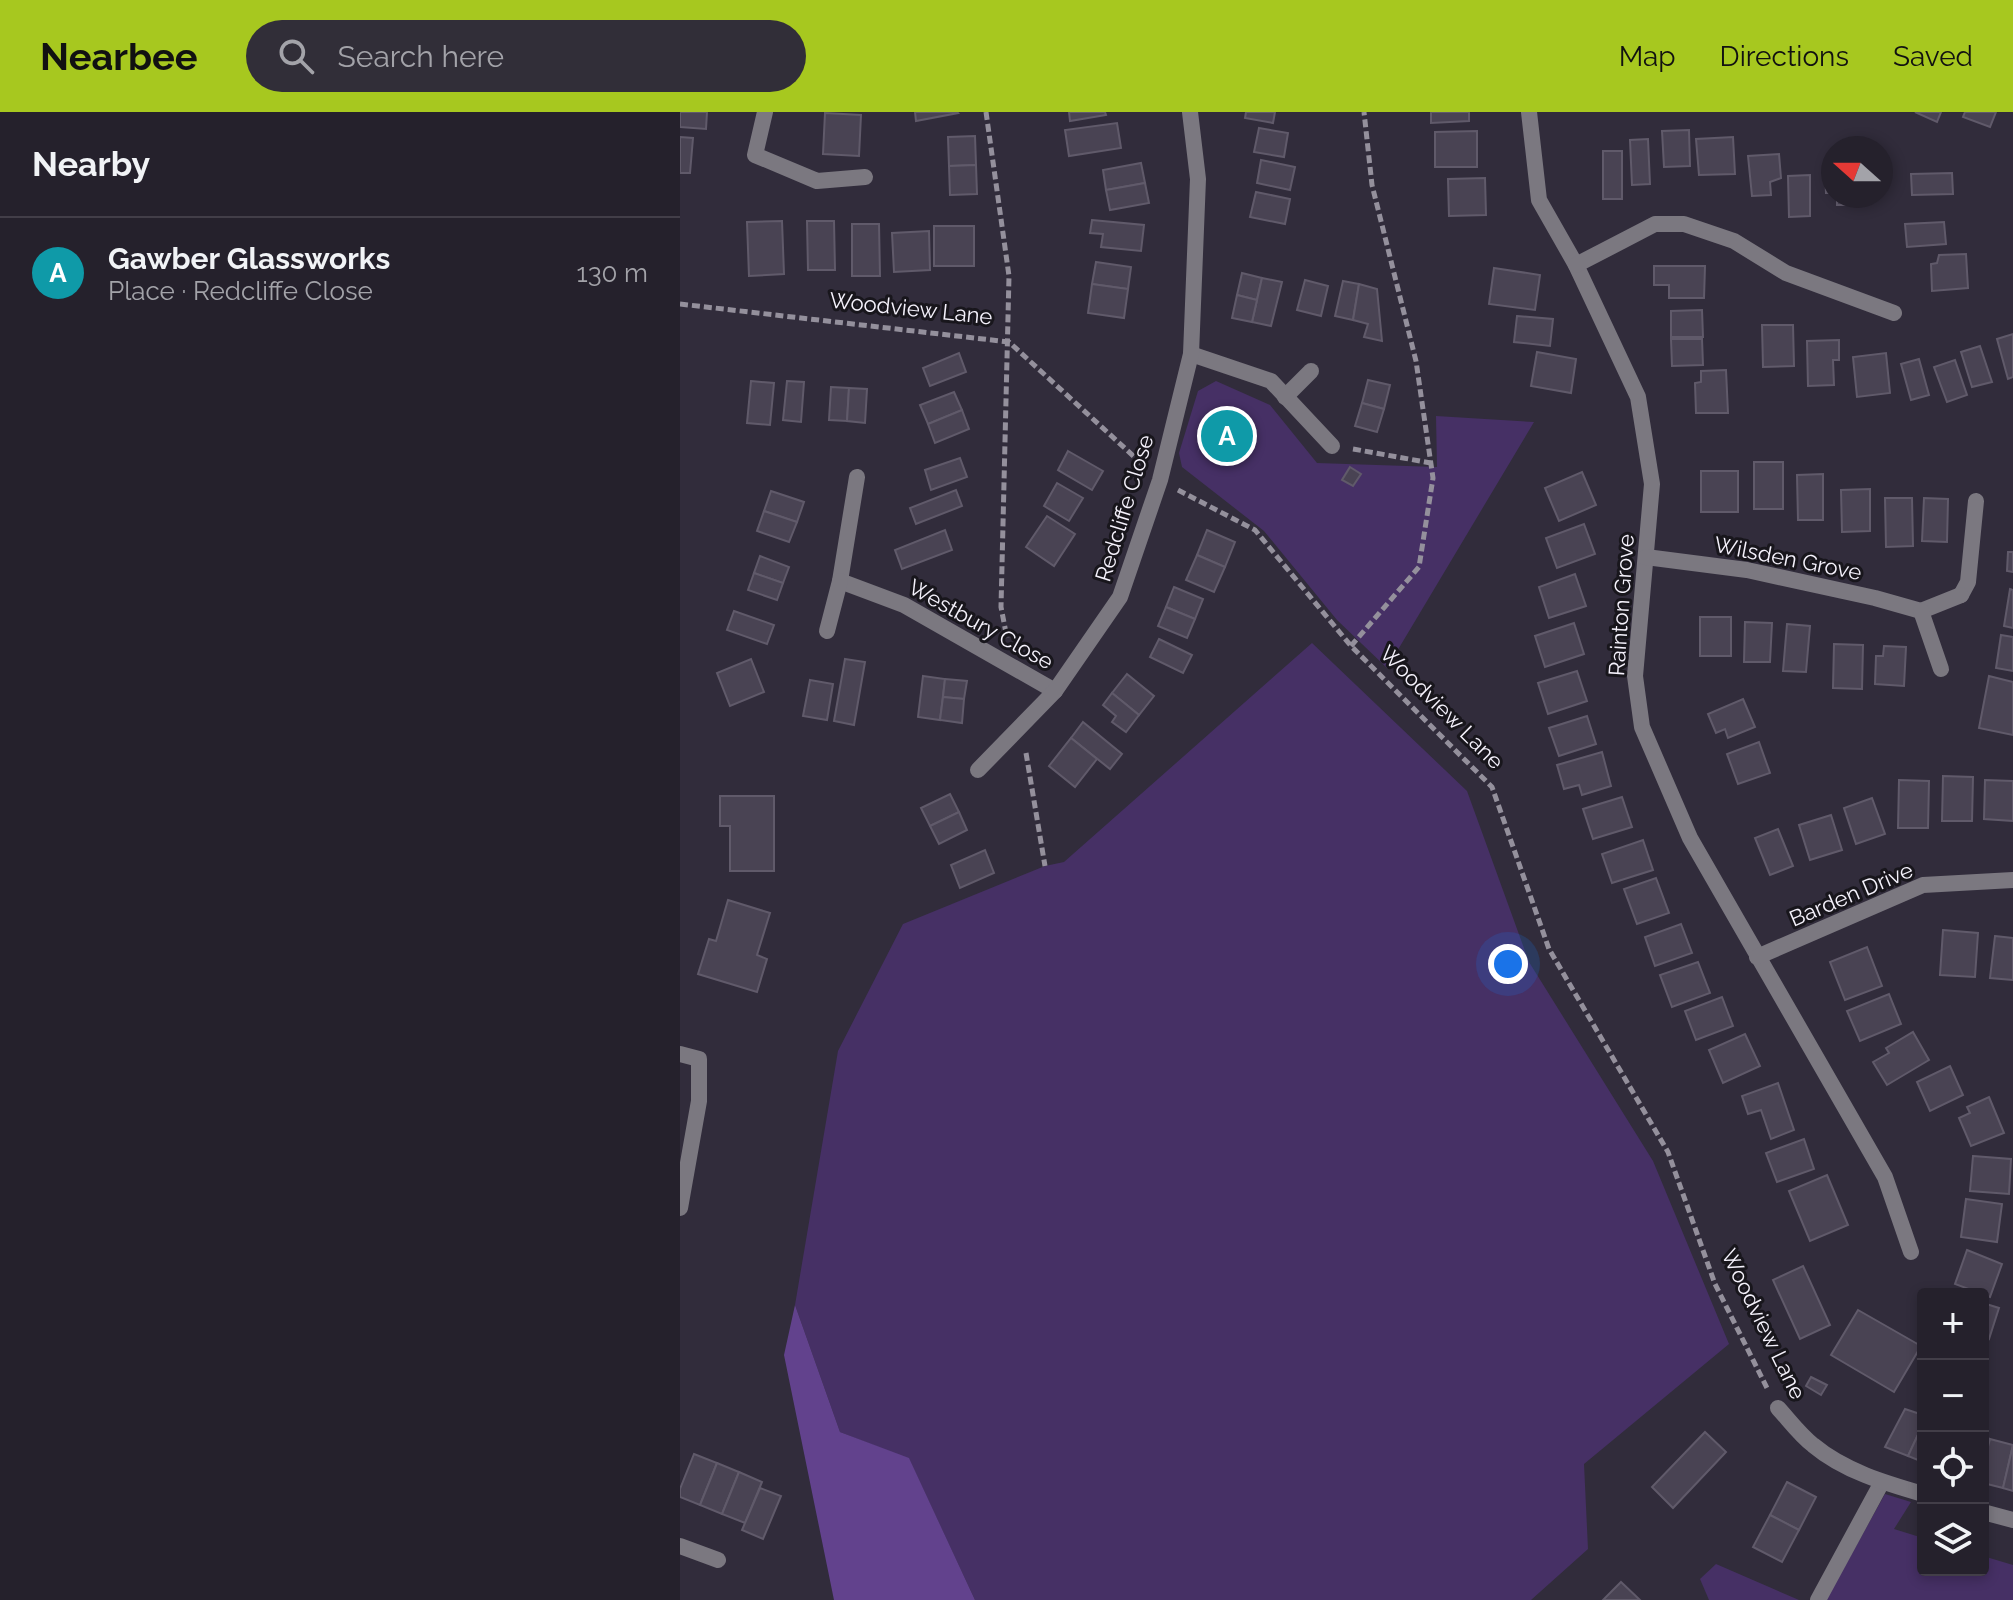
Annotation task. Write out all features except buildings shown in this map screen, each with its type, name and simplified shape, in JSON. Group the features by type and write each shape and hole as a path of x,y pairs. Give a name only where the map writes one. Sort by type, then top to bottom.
{"street":[{"path":"765,112 755,155 817,181 865,177"},
{"name":"Redcliffe Close","path":"978,770 1055,691 1120,597 1160,480 1191,354 1198,179 1190,112"},
{"name":"Rainton Grove","path":"1529,112 1539,200 1576,265 1638,397 1652,484 1635,676 1642,727 1690,838 1885,1177 1911,1252"},
{"path":"1576,265 1655,224 1684,224 1734,241 1786,273 1894,313"},
{"path":"1191,354 1271,381 1332,446"},
{"path":"1285,397 1311,371"},
{"path":"827,631 840,581 857,477"},
{"path":"1941,669 1921,611 1961,595 1968,582 1976,501"},
{"name":"Wilsden Grove","path":"1646,557 1747,570 1921,611"},
{"name":"Westbury Close","path":"840,581 904,605 1055,691"},
{"name":"Barden Drive","path":"1757,957 1923,885 2013,880"},
{"path":"680,1054 699,1059 699,1101 680,1208"},
{"name":"Woodview Lane","path":"1778,1408 1813,1445 1847,1467 1917,1492"},
{"path":"1818,1600 1882,1482"},
{"path":"1989,1514 2013,1520"},
{"path":"680,1546 718,1560"}],"path":[{"path":"986,112 1009,276 1001,607 1012,665"},
{"path":"1351,646 1419,567 1433,478 1416,361 1372,185 1364,112"},
{"name":"Woodview Lane","path":"680,304 1009,342 1160,480 1255,530 1351,646 1492,787 1549,949 1668,1152 1715,1284 1778,1408"},
{"path":"1332,446 1431,463"},
{"path":"1016,733 1025,748 1045,866"}],"shaded area":[{"path":"1216,381 1270,405 1317,463 1437,467 1436,416 1534,422 1387,668 1337,620 1264,531 1182,467 1179,453 1198,391"},
{"path":"1312,643 1467,791 1529,962 1653,1161 1729,1344 1584,1464 1588,1549 1531,1600 975,1600 909,1459 840,1432 795,1305 838,1051 903,924 1045,866 1064,862"},
{"path":"795,1305 840,1432 909,1458 975,1600 834,1600 784,1355"},
{"path":"1885,1494 1911,1502 1894,1529 1917,1536 1917,1576 1989,1576 1989,1558 2013,1565 2013,1600 1826,1600"},
{"path":"1716,1564 1799,1600 1709,1600 1700,1579"}],"place":[{"name":"Gawber Glassworks","path":"1227,436"}]}
